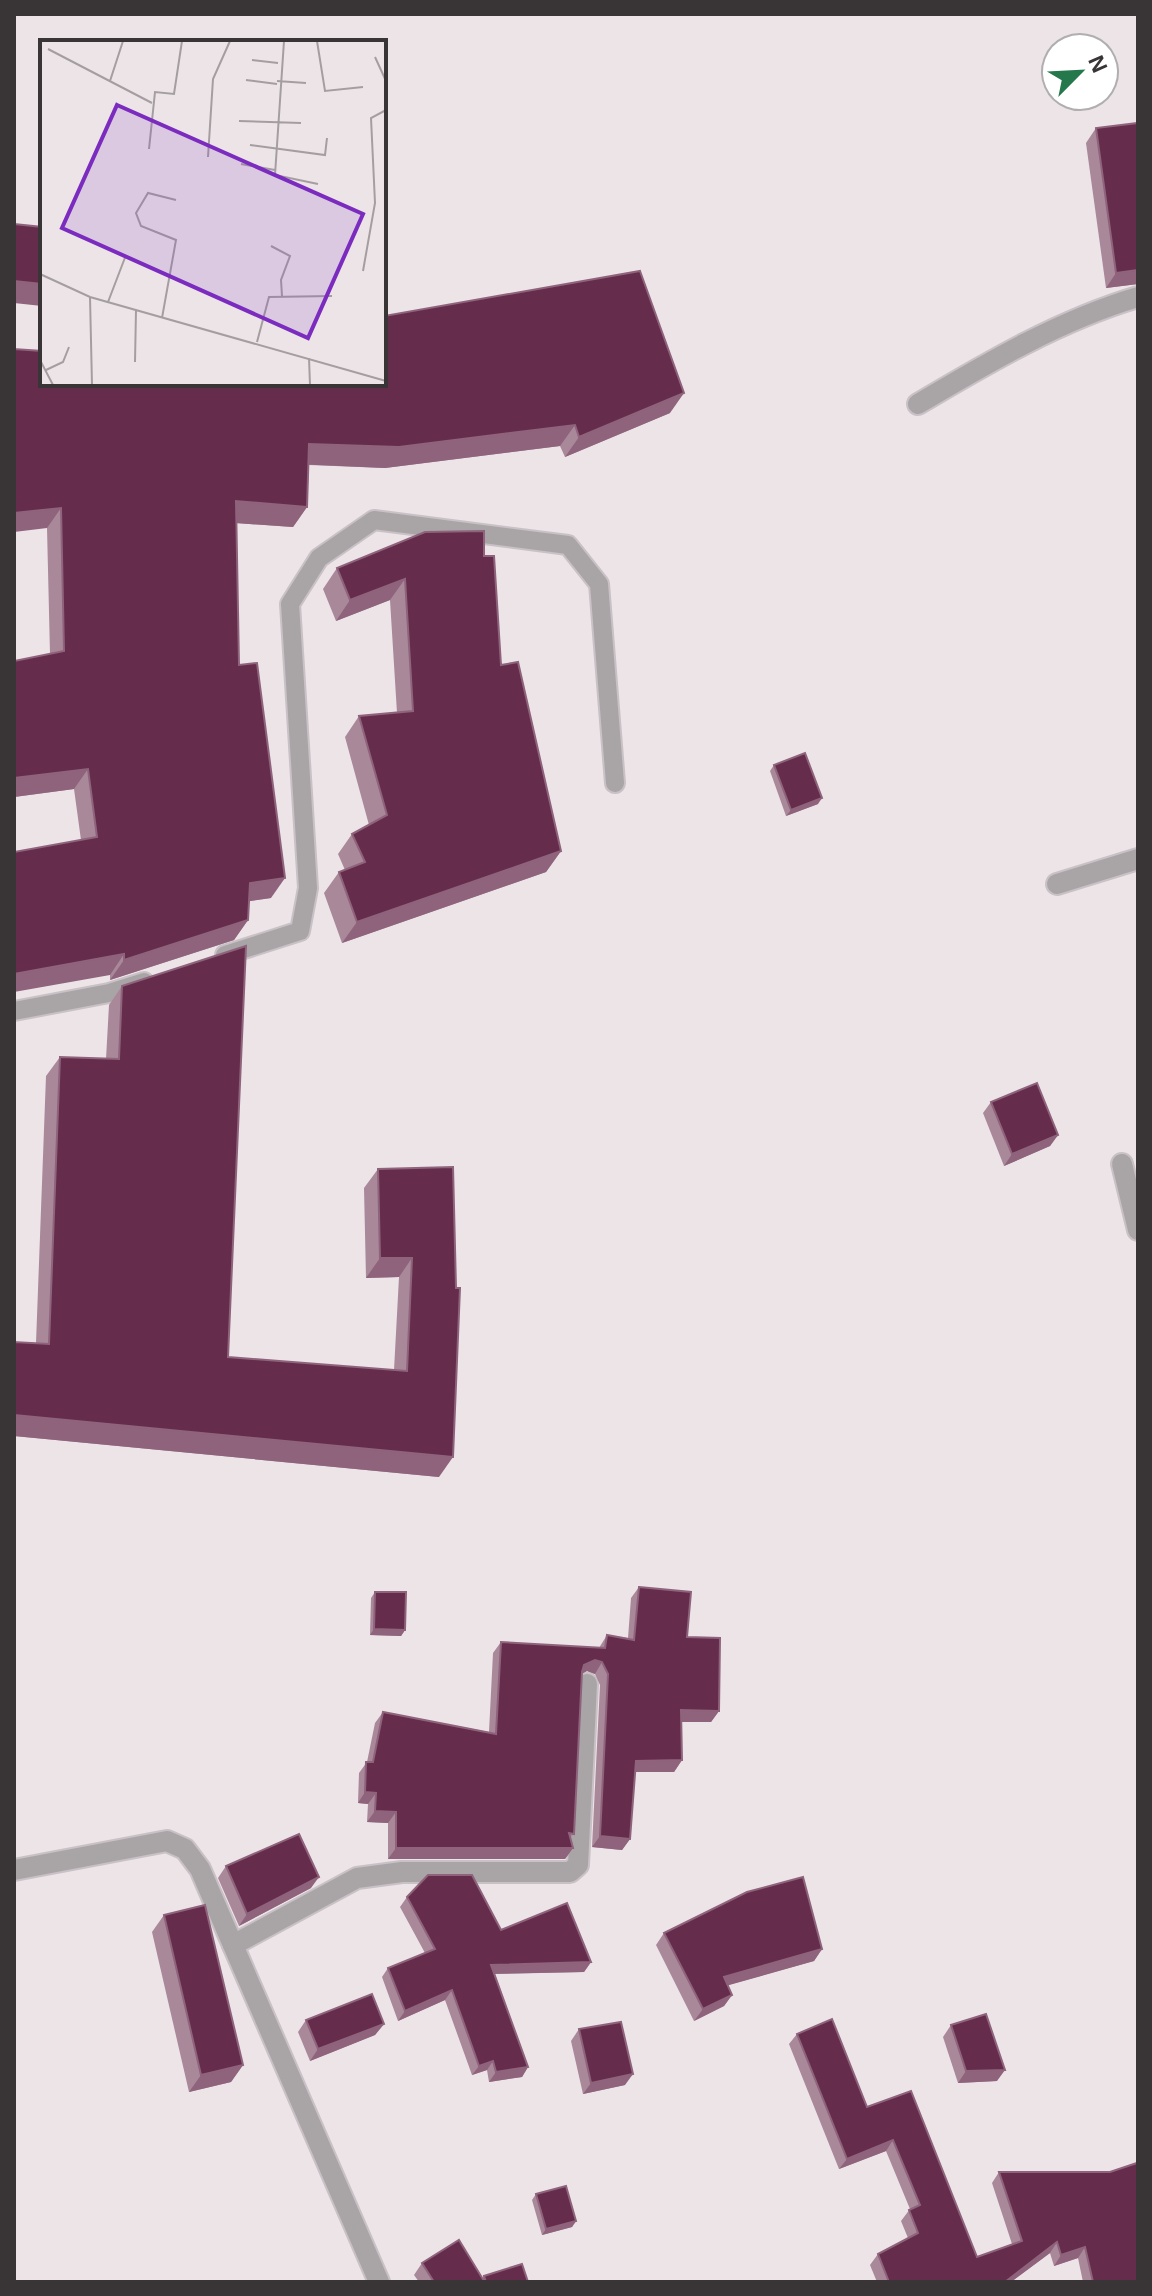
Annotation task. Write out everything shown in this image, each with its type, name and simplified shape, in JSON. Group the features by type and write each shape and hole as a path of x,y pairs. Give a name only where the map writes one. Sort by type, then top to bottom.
{"street":[{"path":"918,404 1003,355 1113,305 1138,297"},
{"path":"1057,884 1138,859"},
{"path":"1122,1164 1138,1230"},
{"path":"233,1945 357,1878 402,1872 570,1872 578,1865 587,1684"},
{"path":"14,1870 167,1841 185,1849 200,1869 379,2282"}],"lane":[{"path":"208,961 300,931 308,888 290,604 319,558 374,520 568,545 599,584 615,783"},
{"path":"14,1011 109,993 165,975"}],"building":[{"path":"1138,123 1138,270 1116,273 1096,128"},
{"path":"14,224 40,227 40,284 14,281"},
{"path":"640,271 684,393 579,437 575,425 399,447 309,444 307,507 236,501 239,665 257,663 285,878 250,883 248,920 124,960 124,954 14,974 14,852 97,837 88,769 14,778 14,661 64,651 61,508 14,513 14,349 40,351 40,386 386,386 386,316"},
{"path":"484,531 484,556 494,556 501,665 518,662 561,851 357,922 339,872 365,862 352,834 387,815 359,716 413,711 405,579 350,600 337,568 425,532"},
{"path":"805,753 822,798 791,810 774,765"},
{"path":"246,946 228,1357 407,1371 412,1258 380,1258 378,1169 453,1167 456,1288 460,1288 453,1457 14,1415 14,1342 49,1344 60,1057 119,1059 122,986"},
{"path":"1037,1083 1058,1135 1012,1154 991,1102"},
{"path":"639,1587 691,1592 687,1637 720,1638 719,1711 681,1710 682,1760 636,1761 630,1839 600,1836 608,1674 602,1662 595,1660 584,1665 582,1672 574,1834 569,1833 573,1848 396,1848 396,1812 375,1811 376,1793 365,1792 366,1762 373,1762 383,1712 496,1734 501,1642 605,1648 607,1635 634,1640"},
{"path":"375,1592 406,1592 405,1630 374,1629"},
{"path":"299,1834 319,1877 247,1914 226,1866"},
{"path":"428,1875 472,1875 501,1930 567,1903 591,1962 491,1965 528,2067 496,2072 493,2061 479,2066 452,1990 405,2011 388,1968 435,1949 407,1897"},
{"path":"803,1877 822,1949 724,1977 732,1995 703,2009 664,1933 747,1892"},
{"path":"205,1905 243,2065 201,2075 164,1915"},
{"path":"372,1994 384,2024 318,2049 306,2020"},
{"path":"986,2014 1005,2070 966,2071 951,2025"},
{"path":"832,2019 867,2107 911,2091 977,2257 1022,2241 999,2172 1110,2172 1137,2163 1138,2282 1093,2282 1085,2247 1061,2255 1057,2242 1005,2282 889,2282 878,2254 918,2233 909,2210 920,2205 893,2140 847,2159 797,2034"},
{"path":"621,2022 633,2074 591,2083 579,2029"},
{"path":"566,2186 576,2221 546,2229 536,2194"},
{"path":"459,2240 484,2281 434,2282 422,2263"},
{"path":"522,2264 528,2282 486,2282 484,2276"}]}
